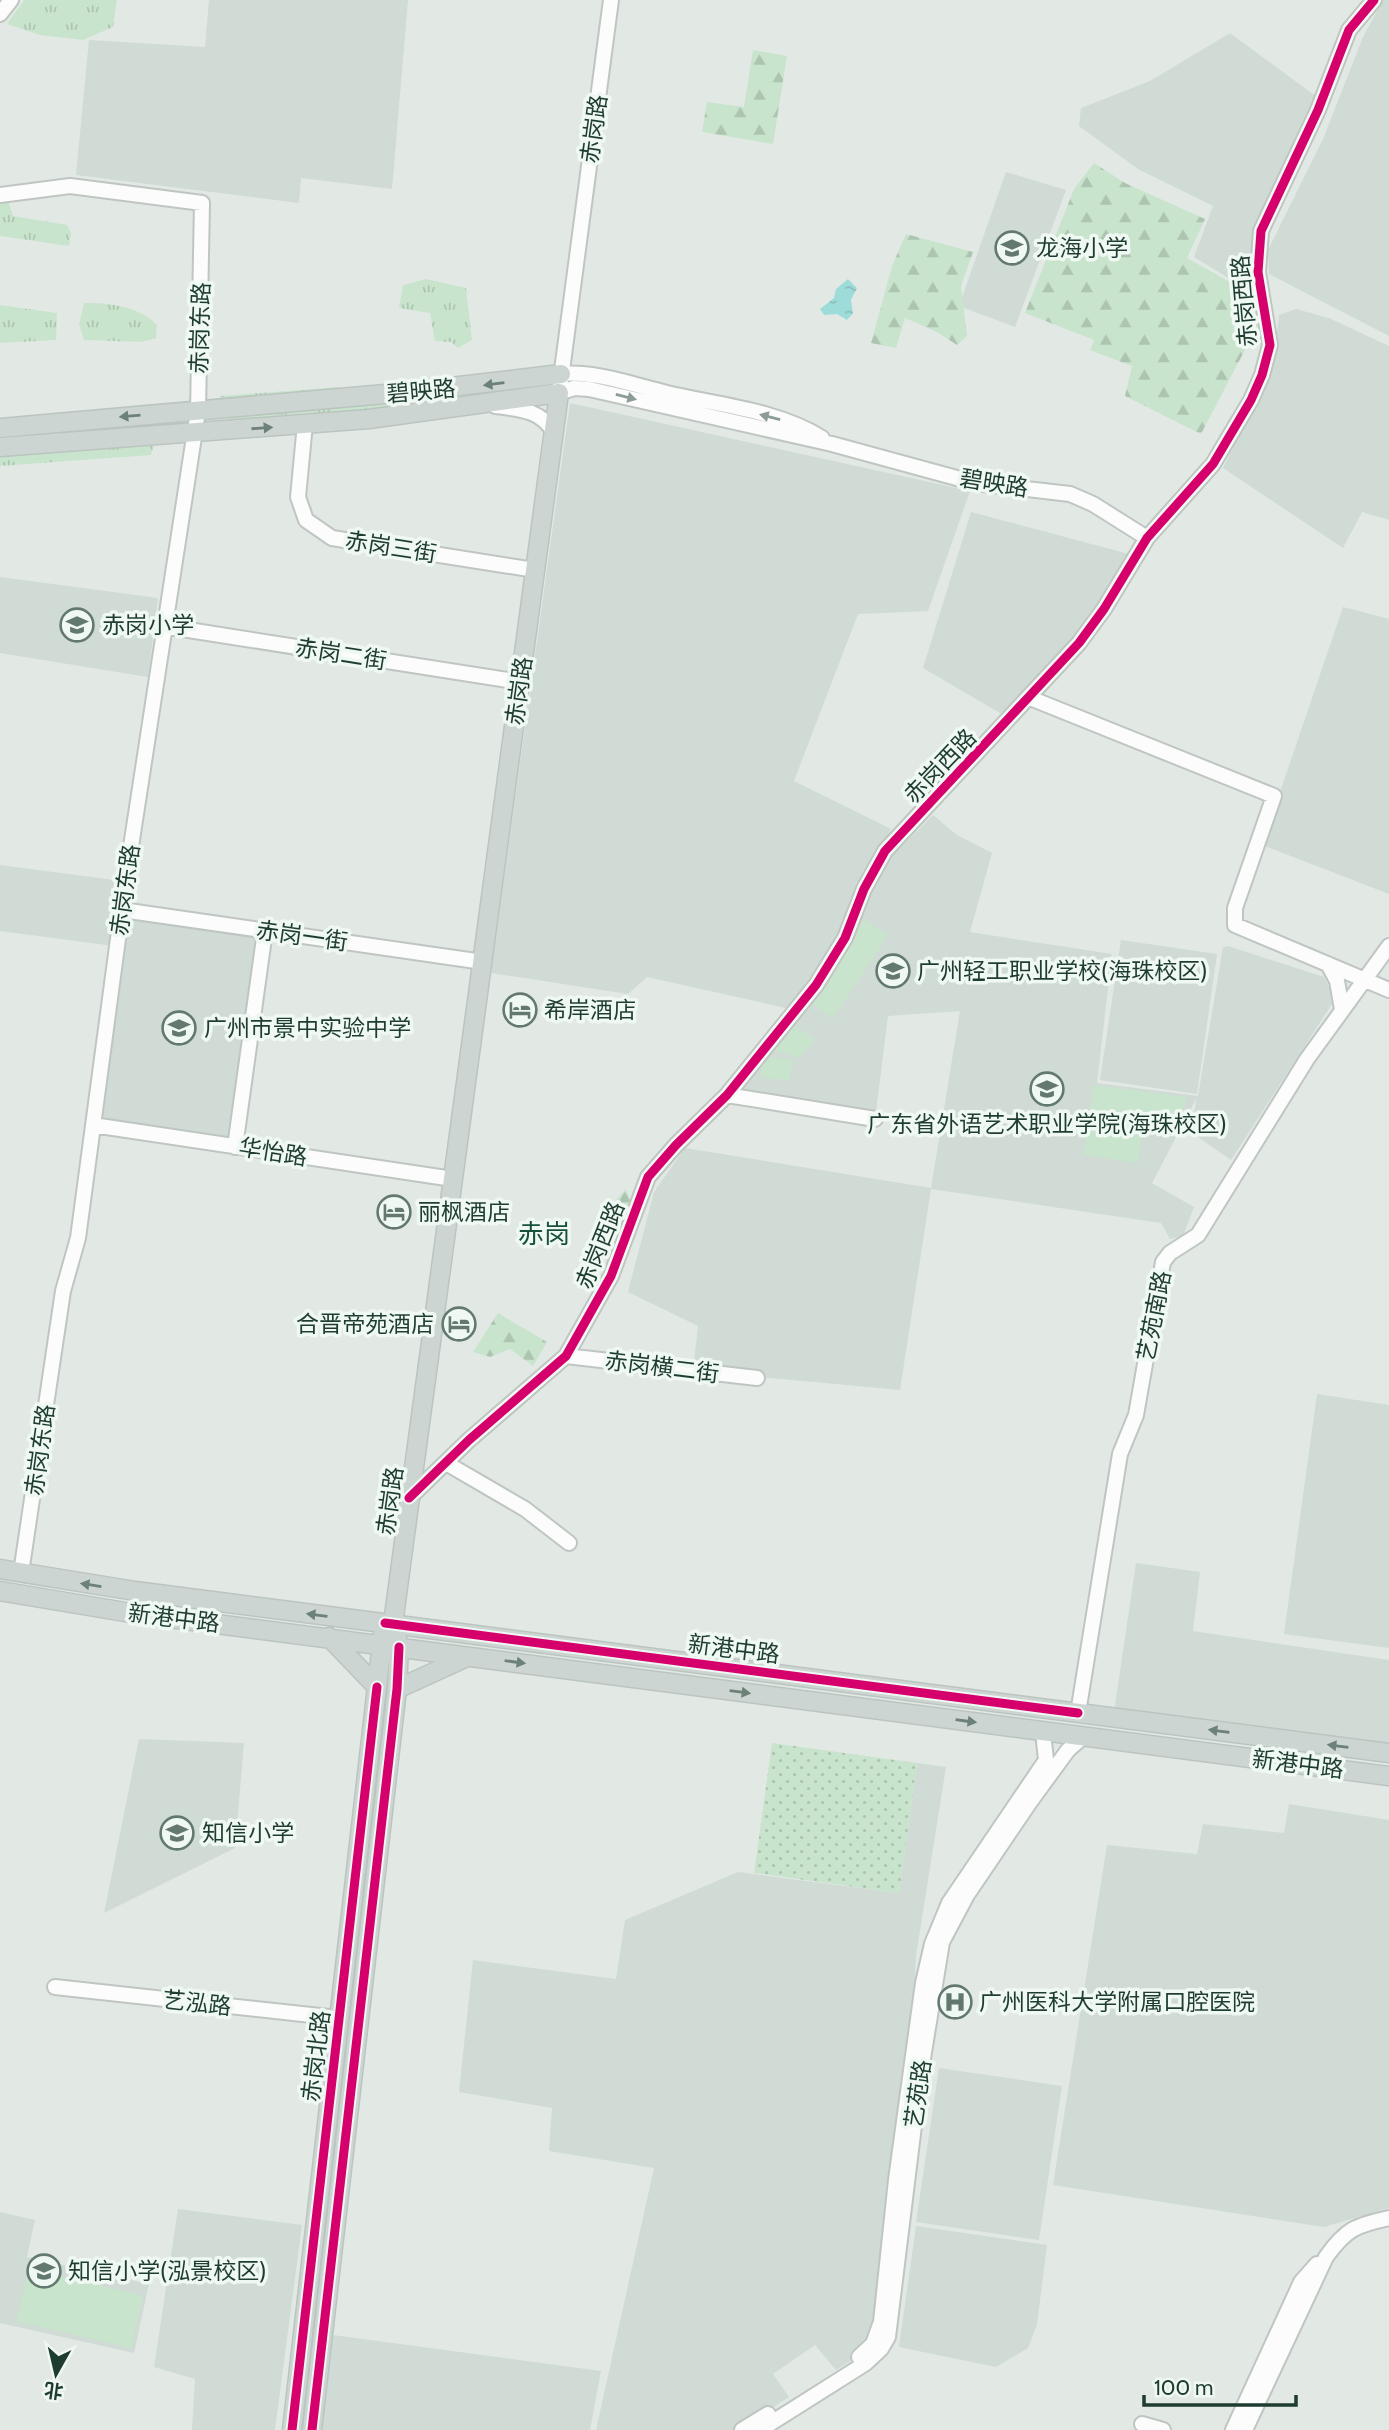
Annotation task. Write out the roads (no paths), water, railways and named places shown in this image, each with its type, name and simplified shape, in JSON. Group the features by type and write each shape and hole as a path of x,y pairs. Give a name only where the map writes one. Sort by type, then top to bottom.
{"main road":[{"name":"碧映路","path":"0,428 484,385 561,374"},
{"name":"碧映路","path":"0,447 305,424 559,393"},
{"name":"赤岗路","path":"389,1624 425,1382 559,393"},
{"name":"赤岗路","path":"390,1645 389,1624 414,1426 425,1382"},
{"name":"新港中路","path":"0,1569 389,1624 1389,1753"},
{"path":"18,1595 21,1573"},
{"name":"新港中路","path":"0,1591 131,1613 1389,1776"},
{"path":"328,1637 377,1687"},
{"name":"赤岗北路","path":"292,2430 377,1687 390,1645"},
{"name":"赤岗北路","path":"312,2430 397,1689 390,1645"},
{"path":"397,1689 468,1656"}],"street":[{"path":"0,14 11,0"},
{"name":"赤岗路","path":"559,393 611,0"},
{"name":"赤岗西路","path":"409,1497 566,1356 615,1268 648,1177 727,1095 823,975 845,938 864,889 885,851 1079,643 1104,610 1147,537 1213,464 1251,400 1262,375 1270,345 1258,272 1261,231 1318,110 1349,30 1374,0"},
{"name":"赤岗东路","path":"0,195 70,186 202,203 198,411 163,626 78,1238 63,1291 21,1573"},
{"name":"碧映路","path":"561,374 601,377 780,419 808,429 832,444"},
{"name":"碧映路","path":"559,393 574,388 600,391 832,444 975,483 1070,494 1093,504 1147,537"},
{"path":"480,404 532,413 548,422 554,433"},
{"name":"赤岗三街","path":"305,424 298,497 306,520 332,538 535,570"},
{"name":"赤岗二街","path":"163,626 520,682"},
{"path":"1030,698 1274,796 1235,908 1234,920 1238,928 1389,990"},
{"name":"赤岗一街","path":"122,910 482,962"},
{"path":"234,1147 265,931"},
{"name":"艺苑南路","path":"1078,1713 1120,1454 1136,1415 1163,1262 1170,1252 1198,1235 1342,1009 1389,946"},
{"path":"1328,964 1336,981 1342,1009"},
{"path":"727,1095 875,1119"},
{"name":"华怡路","path":"93,1125 453,1179"},
{"name":"赤岗横二街","path":"566,1356 757,1378"},
{"path":"446,1463 525,1508 569,1543"},
{"name":"艺苑路","path":"742,2430 855,2360 868,2350 877,2336 928,1958 949,1903 1046,1760 1043,1732"},
{"name":"艺苑路","path":"760,2430 866,2363 881,2349 888,2337 920,2077 942,1942 967,1895 1030,1802 1068,1750 1083,1737"},
{"name":"艺泓路","path":"55,1987 339,2018"},
{"path":"1233,2430 1301,2282 1343,2235 1353,2228 1389,2218"},
{"path":"1245,2430 1326,2257"},
{"path":"1144,2428 1163,2430"}],"water":[{"path":"848,279 857,288 851,300 853,313 847,320 837,314 824,315 820,309 834,298 836,289"}],"place":[{"name":"龙海小学","path":"1012,248"},
{"name":"赤岗小学","path":"77,625"},
{"name":"广州轻工职业学校(海珠校区)","path":"893,971"},
{"name":"希岸酒店","path":"520,1010"},
{"name":"广州市景中实验中学","path":"179,1028"},
{"name":"广东省外语艺术职业学院(海珠校区)","path":"1047,1089"},
{"name":"丽枫酒店","path":"394,1212"},
{"name":"合晋帝苑酒店","path":"459,1324"},
{"name":"知信小学","path":"177,1833"},
{"name":"广州医科大学附属口腔医院","path":"955,2002"},
{"name":"知信小学(泓景校区)","path":"44,2271"}],"district":[{"name":"赤岗","path":"544,1234"}]}
